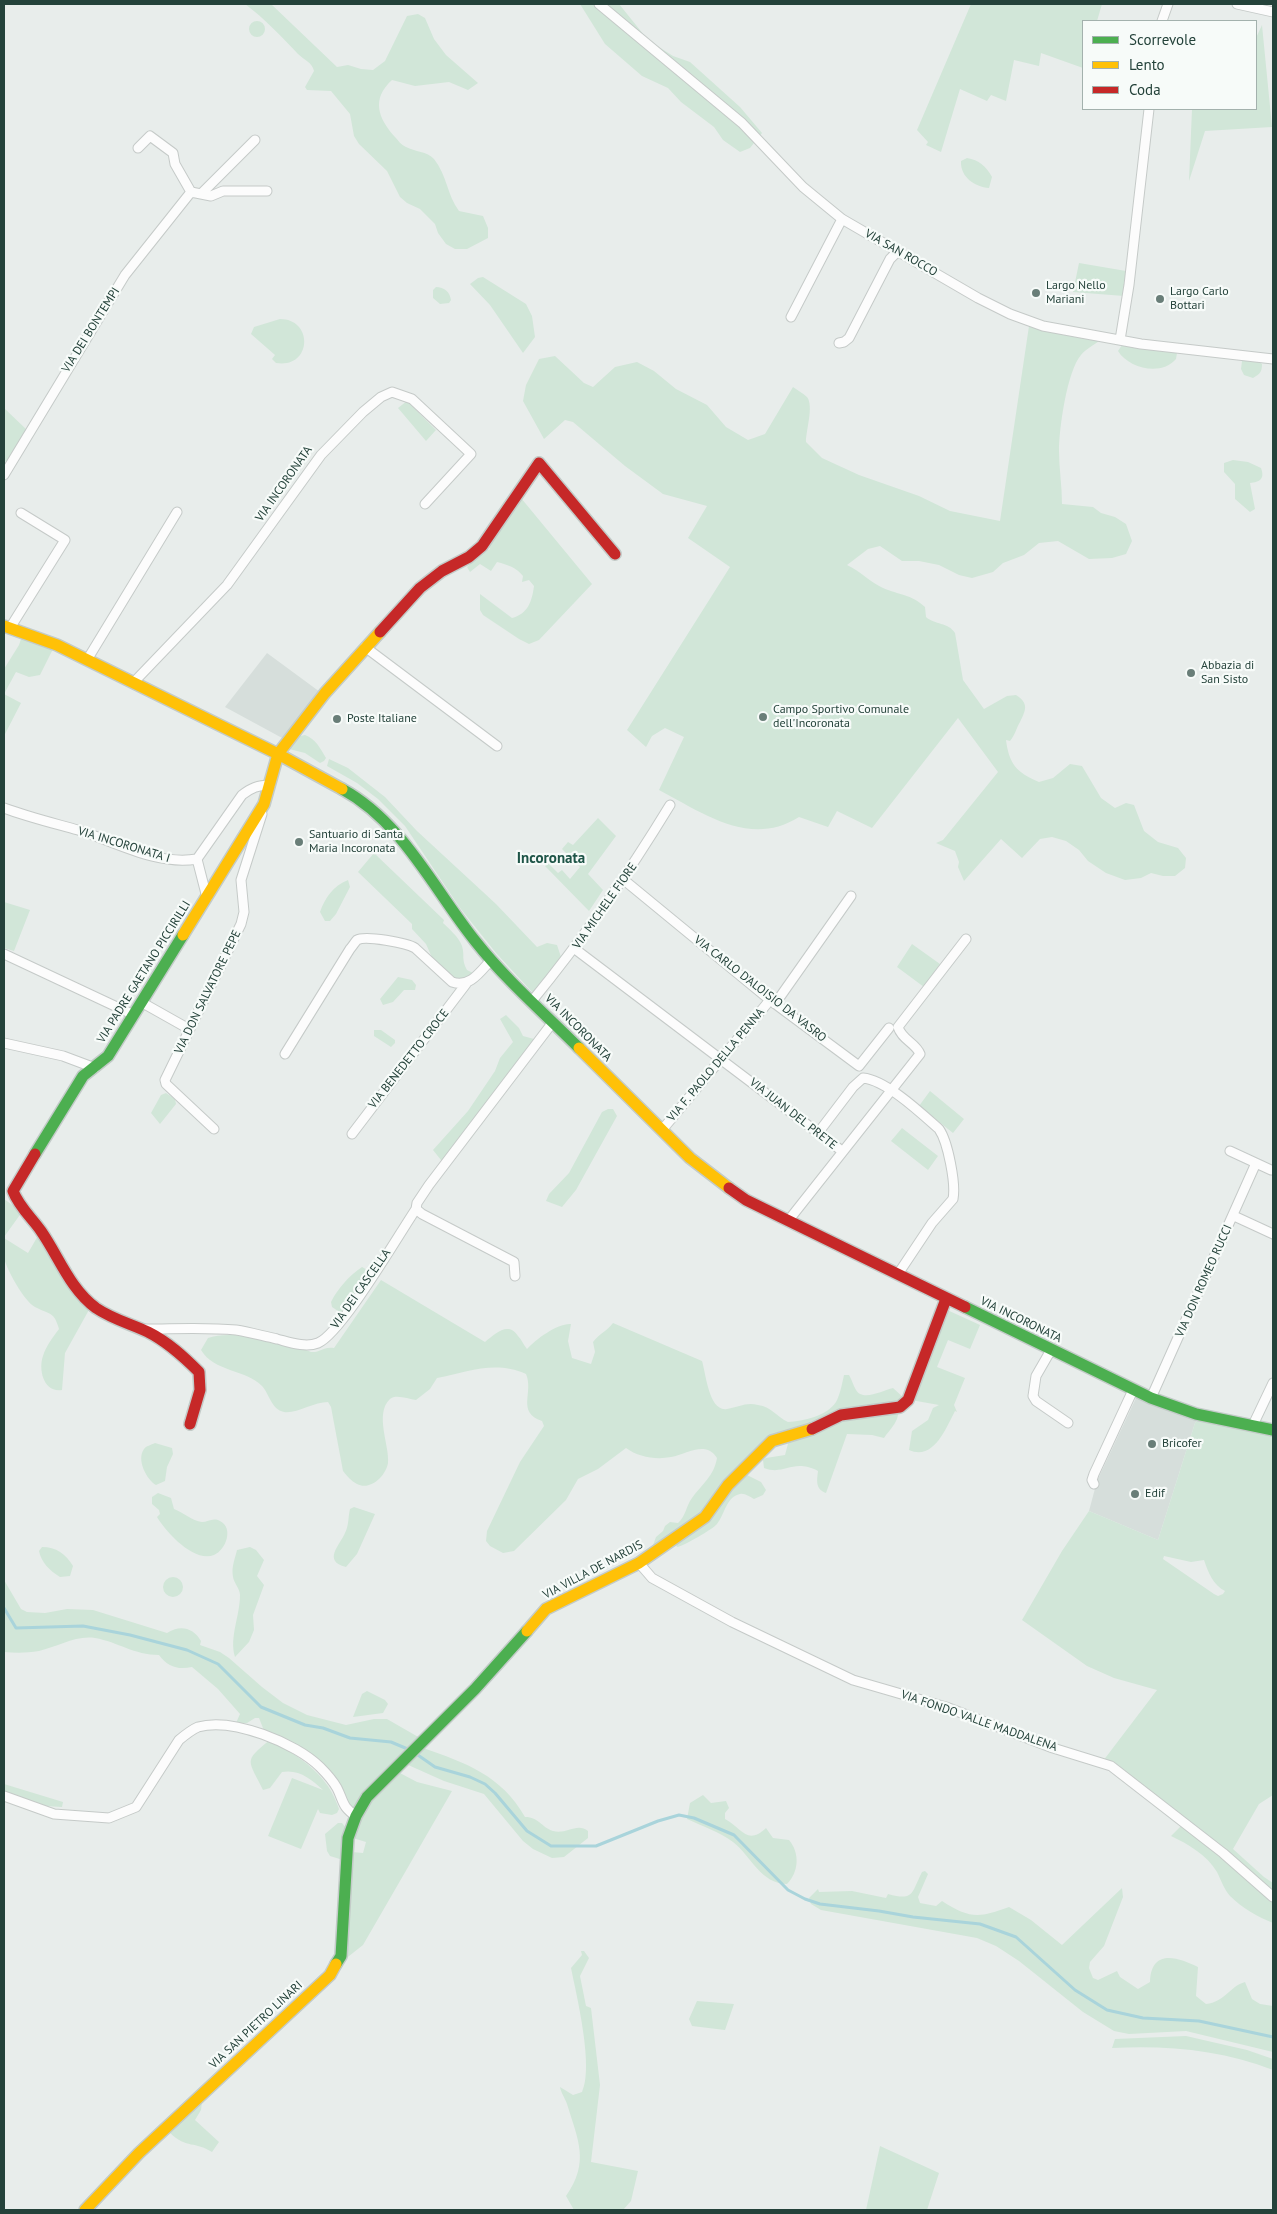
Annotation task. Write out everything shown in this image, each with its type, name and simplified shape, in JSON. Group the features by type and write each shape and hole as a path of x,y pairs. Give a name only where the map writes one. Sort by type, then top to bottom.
{"street":[{"name":"VIA SAN ROCCO","path":"599,4 742,123 803,188 842,219 1010,314 1043,326 1120,340 1273,359"},
{"path":"1162,20 1168,4"},
{"path":"1237,4 1273,12"},
{"path":"1120,340 1129,285 1149,110"},
{"path":"138,148 150,136 165,146 173,153 175,164 191,192 211,196 223,191 267,191"},
{"path":"201,194 255,140"},
{"name":"VIA DEI BONTEMPI","path":"4,475 125,275 191,192"},
{"path":"790,317 842,219"},
{"path":"839,343 849,338 890,259 898,251"},
{"name":"VIA INCORONATA","path":"134,682 227,585 321,455 364,412 381,397 392,392 412,399 471,454 425,504"},
{"path":"278,754 325,693 420,588 442,571 476,553 539,463 615,554"},
{"name":"VIA INCORONATA","path":"21,512 65,540 7,627 57,645 134,682 278,754 360,799 380,816 415,858 491,960 705,1171 746,1200 1133,1390 1196,1414 1273,1430"},
{"path":"87,660 178,512"},
{"path":"365,647 497,746"},
{"name":"VIA PADRE GAETANO PICCIRILLI","path":"142,1329 110,1317 83,1296 41,1232 15,1199 13,1191 73,1091 83,1076 108,1056 207,898 264,804 278,754"},
{"path":"207,898 197,859 242,795 259,785 270,785"},
{"name":"VIA DON SALVATORE PEPE","path":"214,1129 166,1084 165,1080 241,924 244,912 241,880 264,804"},
{"name":"VIA MICHELE FIORE","path":"532,1001 575,948 624,880 670,805"},
{"name":"VIA INCORONATA I","path":"4,808 159,858 184,862 197,859"},
{"name":"VIA CARLO D'ALOISIO DA VASRO","path":"624,880 773,1002 860,1066 889,1028"},
{"name":"VIA F. PAOLO DELLA PENNA","path":"662,1130 773,1002 851,896"},
{"path":"285,1054 350,949 358,940 366,938 408,944 415,948 452,982 466,984"},
{"name":"VIA JUAN DEL PRETE","path":"575,948 842,1151 920,1054 919,1049 899,1032 898,1028 966,939"},
{"path":"4,954 134,1014"},
{"name":"VIA BENEDETTO CROCE","path":"352,1134 466,984 491,960"},
{"path":"142,1002 189,1029"},
{"name":"VIA DEI CASCELLA","path":"142,1329 235,1330 310,1345 325,1339 361,1294 416,1209 417,1203 429,1185 552,1022"},
{"path":"4,1043 63,1056 95,1068"},
{"path":"818,1133 863,1078 872,1079 891,1092 939,1129 945,1138 954,1194 948,1207 932,1223 898,1274"},
{"path":"788,1221 842,1151"},
{"path":"1230,1151 1271,1170"},
{"name":"VIA DON ROMEO RUCCI","path":"1151,1398 1234,1216 1256,1163"},
{"path":"416,1209 514,1262 515,1276"},
{"path":"1234,1216 1273,1234"},
{"name":"VIA VILLA DE NARDIS","path":"404,1761 475,1689 546,1610 639,1563 705,1517 728,1485 772,1441 810,1430 841,1415 900,1406 908,1400 946,1299"},
{"path":"142,1329 165,1343 194,1367 202,1377 190,1424"},
{"path":"1051,1350 1036,1376 1033,1396 1036,1401 1068,1422"},
{"path":"1253,1426 1273,1383"},
{"path":"1094,1484 1092,1480 1094,1474 1133,1390"},
{"name":"VIA FONDO VALLE MADDALENA","path":"639,1563 652,1578 732,1622 853,1680 946,1707 1053,1748 1111,1766 1223,1853 1273,1897"},
{"path":"4,1796 54,1814 109,1818 136,1807 179,1740 187,1733 197,1728 223,1726 265,1735 304,1755 319,1766 336,1786 346,1809 356,1816"},
{"name":"VIA SAN PIETRO LINARI","path":"85,2210 139,2153 330,1975 341,1956 348,1838 356,1816 367,1798 404,1761"}],"shaded area":[{"path":"267,653 320,692 284,739 225,707"},
{"path":"1136,1398 1200,1418 1195,1423 1158,1540 1089,1511 1097,1481"}],"green space":[{"path":"245,4 271,4 337,67 348,65 373,70 385,61 407,16 418,14 425,18 434,39 446,55 478,83 468,90 449,82 415,86 392,80 381,94 379,109 381,116 398,141 410,149 428,154 434,159 442,172 459,211 483,216 488,228 488,238 467,249 455,249 446,244 438,233 435,224 420,209 407,203 400,197 387,171 359,144 354,136 350,114 331,91 307,90 305,87 314,71 308,61 298,54 279,34"},
{"path":"580,4 619,4 648,40 673,56 690,62 740,107 762,133 750,148 740,152 723,140 714,127 681,102 668,88 642,76 605,44"},
{"path":"971,4 1102,4 1097,20 1082,20 1082,68 1041,53 1039,66 1014,60 1006,101 991,95 987,101 960,89 941,152 926,145 928,142 917,130"},
{"path":"254,21 260,21 265,26 263,35 254,37 249,32 249,26"},
{"path":"1262,25 1272,127 1205,131 1189,181 1192,110 1257,110 1257,36"},
{"path":"967,158 979,162 987,170 992,177 989,188 979,186 969,180 963,172 961,161"},
{"path":"1079,263 1126,271 1124,296 1073,292"},
{"path":"483,277 526,304 532,316 535,337 523,353 490,305 470,284"},
{"path":"436,287 448,292 451,300 449,303 440,304 433,298 433,290"},
{"path":"280,319 291,321 299,327 303,335 302,352 297,359 288,363 276,363 272,359 275,355 251,334 254,327"},
{"path":"1029,326 1099,341 1081,355 1076,363 1068,387 1059,441 1062,504 1093,507 1101,513 1115,517 1126,524 1132,541 1126,554 1112,558 1089,559 1058,541 1039,543 1024,555 1003,563 993,572 972,578 959,575 939,565 919,561 902,561 880,546 868,549 847,565 883,588 905,595 920,603 925,607 926,617 952,629 955,633 963,680 984,709 1007,696 1016,695 1023,701 1025,710 1022,718 1012,739 1010,741 1006,740 1009,755 1015,767 1039,782 1053,778 1070,764 1082,766 1101,798 1115,808 1126,803 1134,805 1144,831 1158,842 1178,848 1186,858 1185,868 1175,876 1151,873 1141,878 1125,880 1106,873 1088,861 1079,850 1066,841 1052,837 1040,839 1022,858 1001,839 964,881 958,867 959,862 955,851 936,843 943,840 998,772 958,718 872,828 837,811 828,827 799,817 781,826 763,829 745,828 727,824 710,817 659,790 684,737 665,728 652,736 646,747 627,730 730,567 688,538 707,506 663,494 625,466 573,422 565,420 544,439 523,401 526,385 539,359 555,356 584,383 593,387 615,367 637,362 654,371 676,389 707,405 726,427 748,440 765,434 793,387 807,397 809,401 810,412 806,442 822,458 859,475 919,496 950,511 1000,521"},
{"path":"1122,345 1177,353 1176,359 1170,364 1154,369 1137,366 1123,357 1118,351"},
{"path":"1256,360 1262,364 1260,372 1253,378 1244,375 1241,369 1242,361"},
{"path":"407,401 436,430 426,441 398,408"},
{"path":"4,408 27,430 7,463 4,460"},
{"path":"1233,460 1248,462 1261,468 1261,479 1250,483 1255,509 1250,512 1235,499 1235,484 1224,472 1224,463"},
{"path":"521,498 592,584 539,640 529,644 483,615 480,610 480,594 512,618 522,613 528,606 534,586 529,580 522,582 523,576 518,570 501,563 497,562 491,571 480,564 470,572 467,567 482,553 490,549 489,547"},
{"path":"22,636 53,649 40,675 29,677 16,672 4,694 4,669 19,645"},
{"path":"4,694 21,703 4,736"},
{"path":"305,735 317,744 326,758 324,761 320,763 305,753 289,749 296,737"},
{"path":"329,759 348,768 385,797 417,831 496,904 537,947 547,943 557,945 561,957 533,993 496,953 460,908 405,826 378,799 357,783 327,766"},
{"path":"598,818 616,836 588,874 603,890 589,911 545,866 548,863 558,873 562,870 570,879 580,867 562,849 568,842 573,845"},
{"path":"374,853 444,920 443,923 459,939 465,966 467,970 473,973 462,983 446,974 434,962 426,944 412,929 412,924 358,872"},
{"path":"348,880 350,887 336,914 330,921 325,921 320,912 324,902 334,889"},
{"path":"4,902 30,910 14,951 4,948"},
{"path":"912,944 940,964 924,987 897,967"},
{"path":"398,977 412,980 416,985 415,990 404,990 393,1002 383,1005 380,999"},
{"path":"506,1015 519,1028 523,1036 534,1039 534,1044 445,1160 441,1160 433,1150 468,1111 495,1071 500,1058 513,1042 500,1019"},
{"path":"374,1030 381,1030 395,1040 395,1043 391,1047 374,1036"},
{"path":"930,1091 964,1119 953,1133 919,1106"},
{"path":"166,1093 175,1099 176,1104 160,1124 151,1113 161,1095"},
{"path":"613,1109 617,1116 576,1190 562,1207 546,1201 549,1194 569,1173 602,1112"},
{"path":"902,1128 938,1156 928,1170 891,1141"},
{"path":"4,1199 22,1212 4,1237"},
{"path":"39,1234 90,1308 65,1353 62,1390 51,1388 47,1384 41,1368 46,1349 59,1329 57,1323 51,1314 35,1307 21,1292 3,1256 4,1238 28,1253"},
{"path":"362,1267 371,1272 341,1313 332,1307 331,1302 344,1283"},
{"path":"381,1280 485,1342 502,1330 510,1329 527,1349 548,1332 560,1326 571,1324 568,1341 572,1358 591,1364 595,1352 593,1342 613,1323 702,1361 712,1399 721,1408 727,1409 754,1404 771,1410 788,1422 807,1419 821,1414 832,1407 840,1393 844,1375 849,1375 856,1390 863,1395 893,1388 904,1398 902,1403 773,1439 705,1516 652,1548 656,1537 663,1531 665,1526 670,1522 678,1523 681,1520 688,1504 713,1470 717,1458 713,1453 702,1449 659,1458 642,1456 626,1448 598,1469 578,1479 566,1500 514,1551 503,1553 490,1546 486,1541 487,1531 520,1462 544,1426 542,1421 530,1413 527,1401 528,1381 526,1374 503,1368 471,1370 437,1378 430,1389 416,1400 399,1397 390,1399 385,1405 383,1413 388,1456 387,1468 377,1481 367,1486 362,1486 353,1481 343,1471 331,1407 328,1402 284,1412 273,1405 265,1390 255,1380 214,1363 201,1350 208,1338 231,1335 260,1338 288,1344 311,1352 334,1348"},
{"path":"945,1309 980,1325 970,1349 948,1340 937,1367 965,1378 954,1405 957,1412 955,1411 938,1441 925,1451 918,1452 909,1450 912,1431 928,1420 933,1408 939,1405 911,1400"},
{"path":"898,1408 898,1417 884,1438 872,1435 847,1434 826,1493 818,1487 818,1471 809,1467 795,1466 778,1470 764,1468 763,1460 766,1458 785,1455 789,1440 830,1422"},
{"path":"1200,1418 1273,1434 1273,1795 1259,1804 1233,1849 1273,1883 1273,1891 1158,1797 1119,1769 1103,1761 1157,1690 1114,1678 1087,1666 1022,1620 1062,1551 1089,1511 1158,1540 1195,1423","holes":["1164,1556 1191,1562 1204,1560 1214,1582 1225,1591 1223,1594 1218,1596 1214,1594 1163,1559"]},
{"path":"155,1443 172,1448 173,1454 167,1467 165,1481 156,1485 146,1474 141,1459 145,1448"},
{"path":"745,1474 761,1482 766,1490 763,1495 754,1499 744,1494 735,1496 729,1502 717,1524 692,1541 677,1547 675,1543"},
{"path":"158,1493 171,1498 174,1509 195,1520 202,1522 215,1519 224,1524 227,1529 227,1539 222,1549 214,1555 206,1556 198,1555 181,1545 157,1517 160,1514 159,1510 152,1504 152,1497"},
{"path":"354,1507 375,1514 357,1554 346,1567 335,1561 334,1557 348,1524 350,1509"},
{"path":"42,1547 56,1550 67,1558 73,1566 70,1576 60,1577 49,1569 40,1555 39,1551"},
{"path":"250,1547 256,1550 264,1560 257,1576 264,1585 253,1615 254,1630 249,1642 235,1657 233,1642 240,1595 233,1577 233,1566 237,1550"},
{"path":"169,1577 177,1577 183,1583 183,1591 177,1597 169,1597 163,1591 163,1583"},
{"path":"4,1580 21,1609 27,1612 45,1613 67,1609 93,1610 167,1633 182,1628 191,1630 201,1641 200,1645 220,1652 283,1703 307,1715 346,1725 374,1719 387,1719 420,1738 355,1807 351,1808 333,1779 265,1733 259,1718 255,1718 247,1723 236,1723 240,1714 218,1689 192,1667 174,1667 159,1655 134,1651 95,1638 81,1638 39,1651 22,1653 4,1652"},
{"path":"367,1691 385,1700 388,1704 383,1713 353,1717 362,1694"},
{"path":"270,1740 302,1760 320,1776 328,1786 339,1809 337,1813 332,1815 320,1813 318,1809 301,1849 268,1836 292,1778 323,1790 299,1773 288,1771 282,1772 270,1788 263,1790 251,1762 255,1753"},
{"path":"423,1748 454,1759 481,1772 505,1791 525,1817 537,1820 553,1831 558,1832 576,1828 584,1829 588,1831 588,1838 564,1857 552,1858 533,1849 523,1841 484,1794 444,1781 406,1764"},
{"path":"398,1772 417,1782 452,1791 363,1945 344,1960 348,1938 352,1852 363,1853 366,1842 353,1838 364,1808"},
{"path":"4,1784 63,1802 62,1807 45,1806 4,1793"},
{"path":"703,1795 711,1803 726,1801 729,1808 725,1813 725,1819 745,1834 754,1835 766,1828 773,1838 789,1840 793,1845 797,1862 794,1874 787,1884 778,1883 763,1874 728,1838 687,1819 690,1803"},
{"path":"338,1823 342,1823 346,1828 343,1860 330,1856 327,1851 325,1834"},
{"path":"1183,1824 1273,1900 1273,1923 1250,1912 1235,1900 1224,1887 1213,1866 1203,1855 1171,1836"},
{"path":"925,1871 928,1874 918,1897 920,1903 936,1906 942,1901 960,1911 975,1915 982,1915 1009,1907 1031,1920 1062,1945 1122,1888 1123,1897 1104,1946 1090,1962 1089,1968 1093,1978 1098,1980 1117,1971 1120,1977 1138,1989 1150,1982 1155,1964 1160,1960 1174,1958 1198,1967 1196,1996 1206,2004 1213,2003 1245,1982 1252,1999 1260,2004 1273,2006 1273,2052 1186,2031 1129,2034 1114,2031 1083,2012 1019,1961 996,1946 977,1938 821,1910 811,1904 809,1898 818,1889 819,1892 852,1891 886,1898 888,1894 903,1897 911,1894 922,1872"},
{"path":"581,1951 584,1951 589,1958 580,1976 586,2006 591,2008 600,2085 591,2162 638,2171 631,2201 623,2210 574,2210 566,2196 578,2172 580,2151 575,2129 560,2087 573,2095 582,2092 585,2081 586,2066 583,2031 571,1968 582,1955"},
{"path":"697,2001 734,2004 725,2030 692,2026 689,2019"},
{"path":"1186,2036 1247,2050 1273,2059 1273,2070 1254,2063 1194,2050 1153,2047 1112,2048 1115,2039"},
{"path":"202,2102 201,2110 195,2120 219,2142 212,2152 181,2141 170,2133"},
{"path":"880,2146 939,2173 927,2210 866,2210"}],"waterway":[{"path":"4,1608 16,1628 83,1626 130,1635 187,1650 218,1664 261,1707 305,1725 323,1728 350,1738 391,1742 410,1750"},
{"path":"415,1753 435,1767 470,1777 485,1784 527,1831 551,1846 596,1846 658,1821 679,1815 694,1818 734,1835 788,1890 805,1899 820,1904 980,1924 1016,1937 1075,1990 1107,2010 1143,2018 1199,2021 1273,2037"}],"traffic: fast":[{"path":"342,789 364,803 400,838 476,942 513,983 579,1048"},
{"path":"35,1154 83,1076 108,1056 183,935"},
{"path":"965,1307 1151,1398 1196,1414 1273,1430"},
{"path":"336,1964 341,1956 348,1838 356,1816 367,1797 475,1689 527,1631"}],"traffic: slow":[{"path":"4,626 57,645 278,754 342,789"},
{"path":"183,935 264,804 278,754 325,693 380,632"},
{"path":"579,1048 690,1158 729,1188"},
{"path":"527,1631 546,1609 639,1563 705,1517 728,1485 772,1441 812,1429"},
{"path":"85,2210 139,2153 330,1975 336,1964"}],"traffic: jam":[{"path":"380,632 420,588 442,571 469,557 482,546 539,463 615,554"},
{"path":"35,1154 13,1191 19,1202 41,1231 72,1282 87,1300 108,1315 162,1340 182,1355 199,1372 200,1390 190,1424"},
{"path":"729,1188 746,1200 965,1307"},
{"path":"812,1429 841,1415 900,1407 908,1400 946,1299"}],"place":[{"name":"Largo Nello Mariani","path":"1036,293"},
{"name":"Largo Carlo Bottari","path":"1160,299"},
{"name":"Abbazia di San Sisto","path":"1191,673"},
{"name":"Campo Sportivo Comunale dell'Incoronata","path":"763,717"},
{"name":"Poste Italiane","path":"337,719"},
{"name":"Santuario di Santa Maria Incoronata","path":"299,842"},
{"name":"Bricofer","path":"1152,1444"},
{"name":"Edif","path":"1135,1494"}],"district":[{"name":"Incoronata","path":"551,859"}]}
